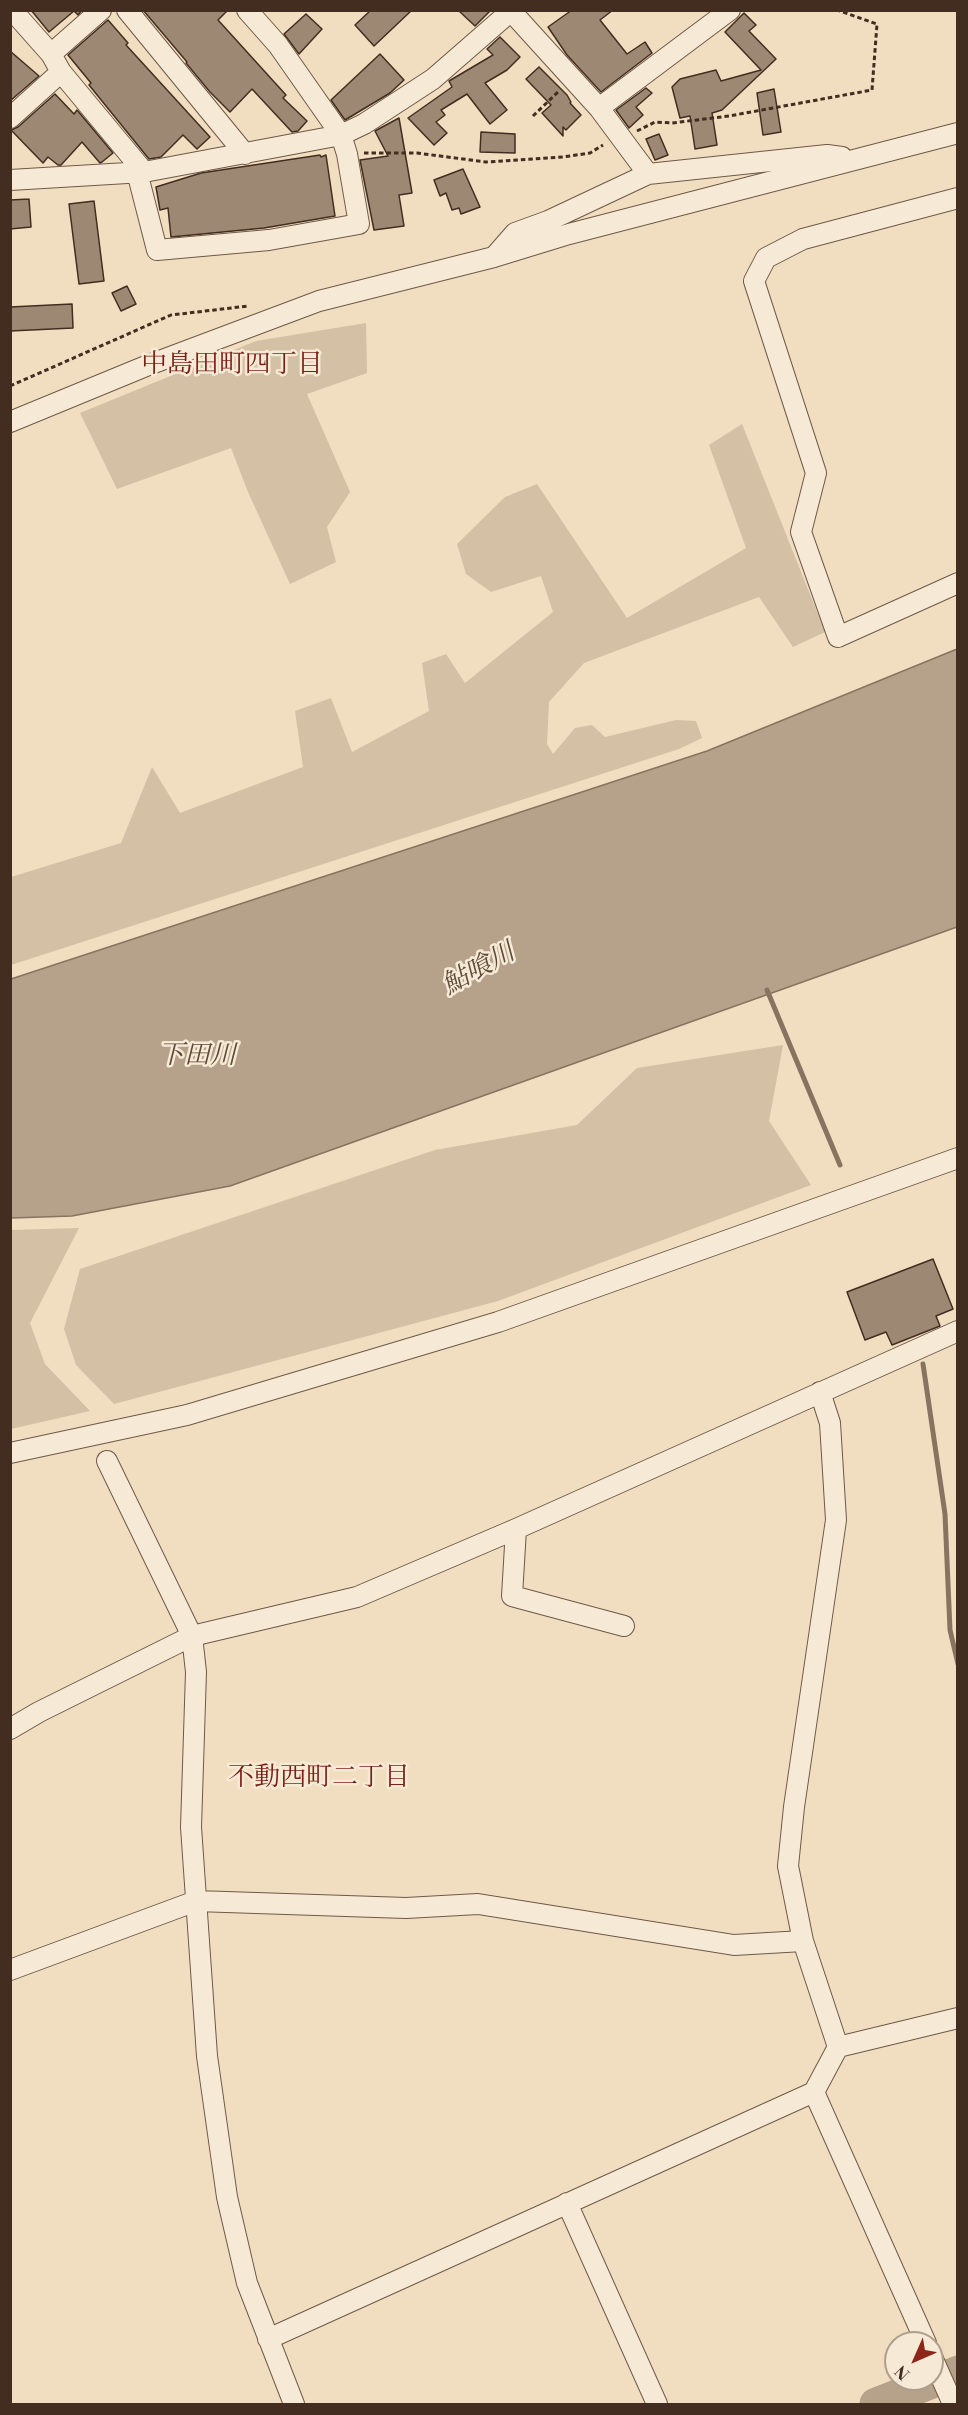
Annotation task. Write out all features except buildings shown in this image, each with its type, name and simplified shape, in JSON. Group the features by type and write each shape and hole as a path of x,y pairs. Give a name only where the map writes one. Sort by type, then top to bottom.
{"street":[{"path":"12,10 51,54 61,72 141,172 157,250 269,240 359,224 344,145 278,45 247,10"},
{"path":"51,54 101,10"},
{"path":"127,10 245,154"},
{"path":"598,108 730,10"},
{"path":"10,180 141,172 245,154 344,145 364,124 433,79 510,11 598,108 648,174"},
{"path":"10,118 61,72"},
{"path":"10,422 146,366 319,301 494,257 569,234 957,133"},
{"path":"494,257 515,233 548,221 648,174 827,155 858,160"},
{"path":"957,198 803,239 766,258 754,281 816,473 801,532 838,637 957,583"},
{"path":"10,1453 187,1415 498,1322 953,1161"},
{"path":"10,1729 39,1712 192,1636 357,1597 957,1331"},
{"path":"268,2338 814,2092 838,2047 803,1941 788,1866 794,1807 836,1520 830,1423 820,1392"},
{"path":"107,1461 192,1636 196,1672 192,1827 207,2056 227,2197 247,2283 294,2404"},
{"path":"516,1528 512,1596 624,1626"},
{"path":"10,1970 196,1901 406,1908 478,1905 734,1945 803,1941"},
{"path":"838,2047 957,2018"},
{"path":"814,2092 921,2331"},
{"path":"567,2204 657,2404"},
{"path":"944,2383 953,2404"}],"path":[{"path":"344,145 486,162 563,157 590,153 655,122 672,123 717,117 872,90 878,24 837,10"},
{"path":"533,116 572,78"},
{"path":"10,386 171,315 260,306"}],"shaded area":[{"path":"366,323 367,373 307,394 350,492 327,527 336,562 290,584 248,492 231,448 117,489 80,413 256,341"},
{"path":"742,424 825,632 793,647 759,597 584,663 549,702 547,744 553,754 575,728 592,725 605,737 676,720 696,721 702,738 679,749 11,965 11,877 121,843 152,767 180,813 303,767 295,711 331,698 352,752 429,711 422,663 446,654 465,683 553,612 541,576 491,592 466,574 457,544 505,497 537,484 627,618 746,548 709,445"},
{"path":"783,1045 769,1121 811,1185 498,1301 114,1404 76,1365 64,1329 80,1269 435,1150 577,1125 637,1068"},
{"path":"79,1228 30,1323 45,1364 90,1411 11,1429 11,1230"}],"water":[{"name":"下田川","path":"957,649 957,927 230,1186 72,1216 11,1218 11,979 707,751"}],"waterway":[{"path":"767,990 840,1165"},
{"path":"923,1364 945,1514 950,1630 958,1664"},
{"path":"876,2404 958,2372"}],"district":[{"name":"中島田町四丁目","path":"232,366"},
{"name":"不動西町二丁目","path":"319,1779"}],"water label":[{"name":"鮎喰川","path":"479,970"}]}
